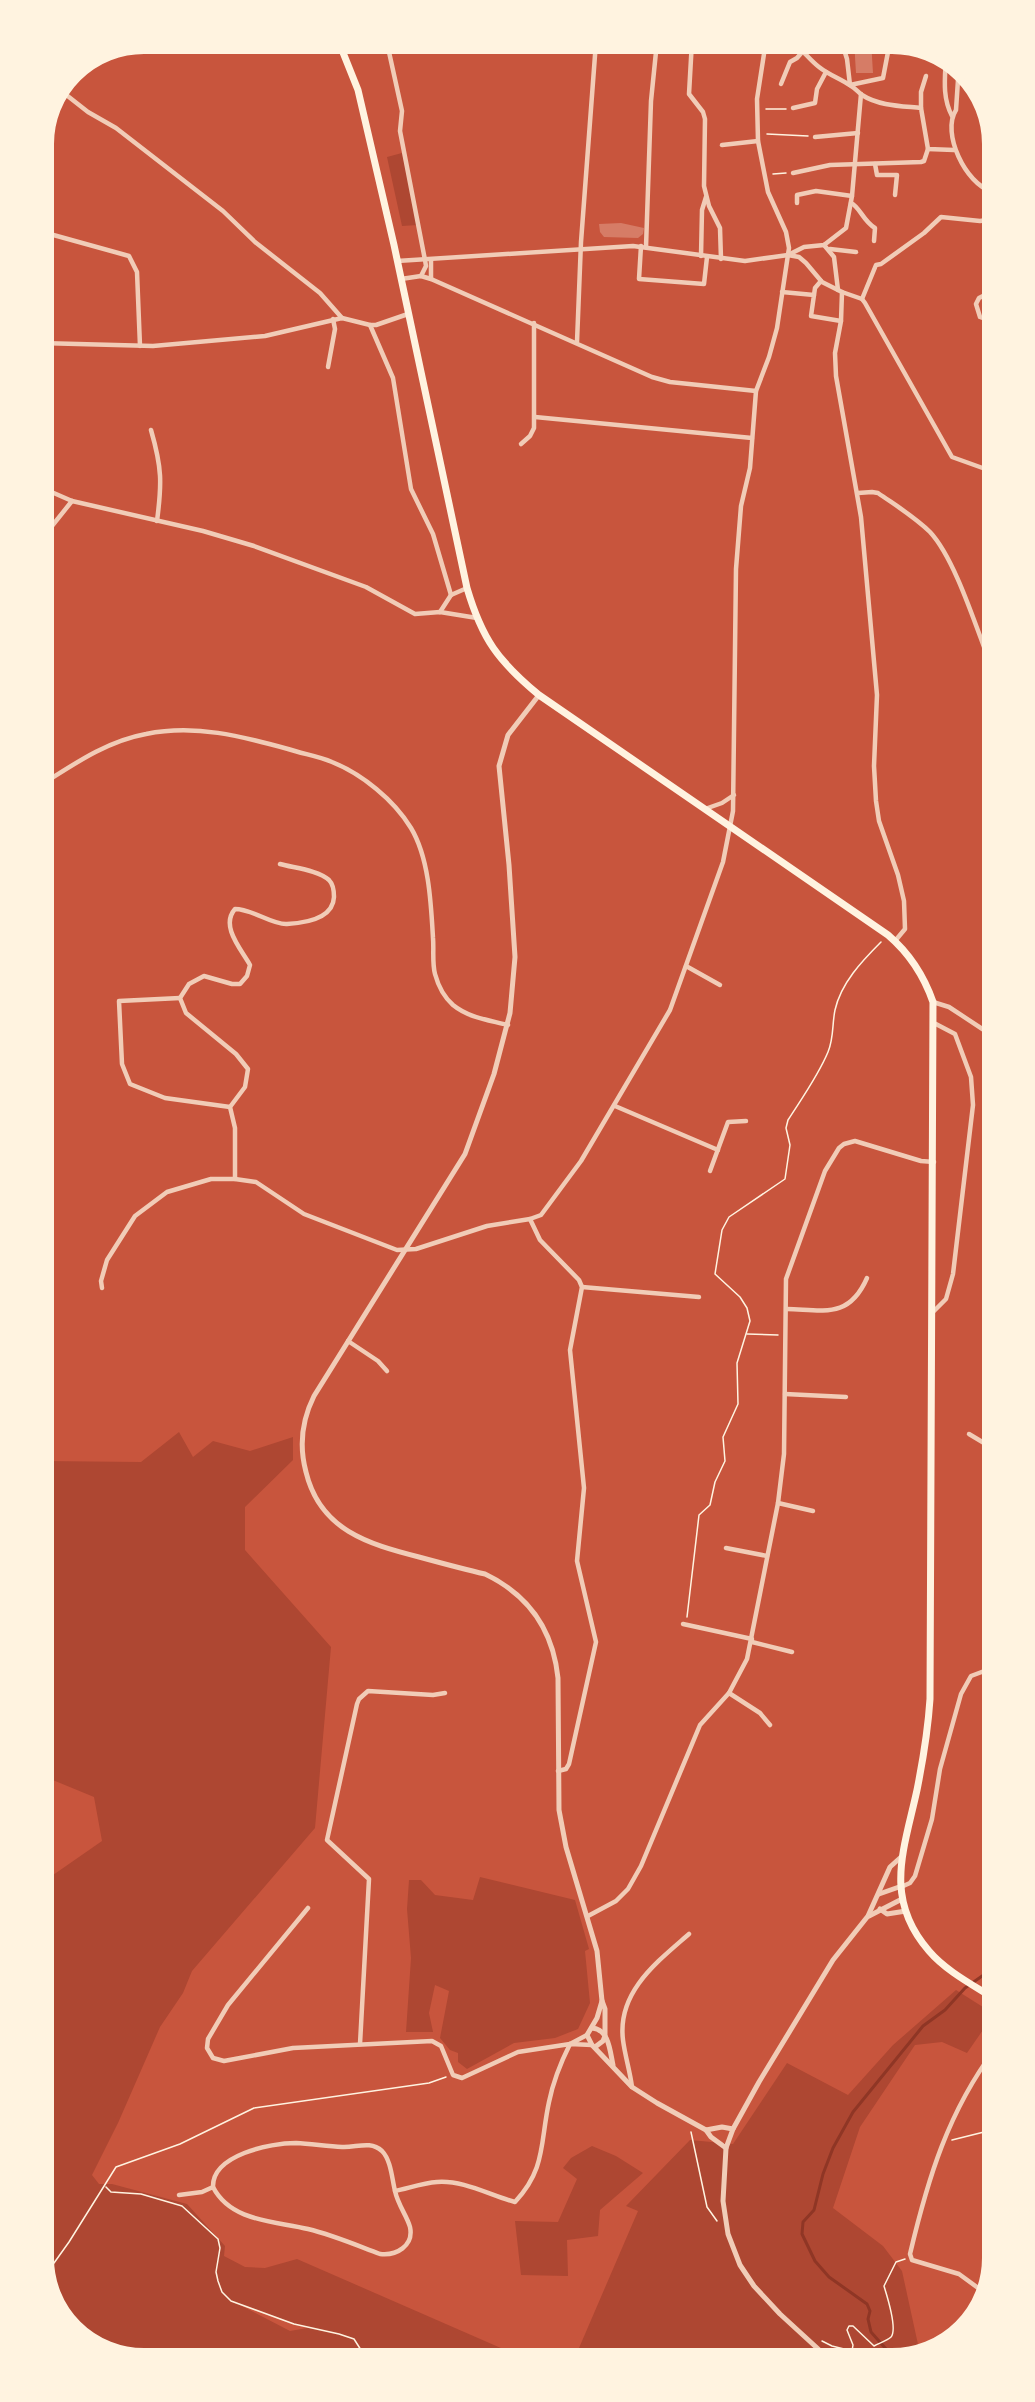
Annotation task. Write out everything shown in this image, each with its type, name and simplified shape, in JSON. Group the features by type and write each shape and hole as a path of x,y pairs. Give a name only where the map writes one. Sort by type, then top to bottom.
{"main road":[{"path":"342,50 358,90 467,588 477,618 495,654 517,677 539,695 888,934 924,980 933,1002 930,1700 924,1755 900,1858 899,1887 906,1911 919,1938 930,1952 956,1974 986,1993"}],"street":[{"path":"390,50 402,111 400,131 431,279"},
{"path":"577,342 581,248 595,50"},
{"path":"656,50 651,101 644,247 639,279 704,284 702,210 706,197"},
{"path":"691,50 688,89 691,99 703,112 705,119 703,176 706,197 720,228 721,259"},
{"path":"102,1288 101,1281 107,1260 135,1216 167,1191 211,1179 256,1182 291,1206 318,1220 404,1250 541,1215 581,1161 670,1010 723,862 730,825 734,795 736,569 741,506 750,468 756,391 777,328 788,255 786,232 768,192 758,141 757,99 764,50"},
{"path":"844,50 850,85"},
{"path":"850,85 883,78 889,50"},
{"path":"781,84 790,62 798,58 803,51 811,61 861,94 885,104 921,108"},
{"path":"946,67 945,93 952,116 954,150 975,180 986,188"},
{"path":"793,108 815,103 816,89 826,72"},
{"path":"793,173 830,165 921,162 924,160 928,149 921,108 921,92 926,76"},
{"path":"952,116 956,110 958,77"},
{"path":"64,93 88,112 116,128 223,211 255,242 320,293 342,318"},
{"path":"788,255 804,247 824,245 846,228 854,183 861,94"},
{"path":"815,136 858,133"},
{"path":"722,145 758,141"},
{"path":"928,149 954,150"},
{"path":"875,164 877,175 897,175 895,195"},
{"path":"797,203 797,195 816,191 852,196"},
{"path":"851,203 856,206 865,222 875,228 874,241"},
{"path":"862,299 876,265 881,264 924,233 941,217 986,220"},
{"path":"50,234 129,256 137,272 140,346"},
{"path":"824,245 830,249 856,252"},
{"path":"397,261 581,248 644,247 745,261 788,255 799,257 821,281 862,299 952,457 986,469"},
{"path":"830,249 836,266 840,291 841,321 836,353 836,376 858,493 877,694 874,766 876,801 879,821 898,875 904,901 904,929 895,941"},
{"path":"422,276 428,260"},
{"path":"401,279 422,276 431,279 652,377 670,382 756,391"},
{"path":"821,281 815,288 811,316 841,321"},
{"path":"782,292 814,295"},
{"path":"986,295 979,298 976,304 980,317 986,319"},
{"path":"50,343 140,346 265,336 333,319 342,318 370,325 408,314"},
{"path":"328,367 335,329 333,319"},
{"path":"521,444 530,436 534,428 534,323"},
{"path":"370,325 393,378 411,489 433,534 451,595"},
{"path":"535,417 752,438"},
{"path":"151,430 159,460 162,486 157,521"},
{"path":"50,491 72,501 254,546 366,586 415,614 440,612 477,618"},
{"path":"858,493 878,494 922,525 939,544 986,653"},
{"path":"50,529 72,501"},
{"path":"440,612 451,595 467,588"},
{"path":"539,695 508,735 499,766 510,865 515,957 508,1025 494,1074 465,1154 314,1396 305,1419 302,1454 311,1487 330,1516 358,1538 379,1546 485,1574 512,1590 534,1611 544,1626 556,1659 561,1828 597,1951 602,2001 605,2009 605,2036 613,2065"},
{"path":"50,779 85,756 115,743 145,734 178,729 246,737 333,762 374,787 394,805 412,829 427,872 435,973 441,990 452,1004 469,1015 508,1025"},
{"path":"705,809 722,803 734,795"},
{"path":"180,998 189,984 204,976 232,984 240,984 248,976 250,965 229,927 229,916 235,909 246,909 284,925 320,918 331,908 334,893 329,880 280,864"},
{"path":"686,966 720,985"},
{"path":"180,998 186,1013 236,1054 248,1069 245,1087 230,1107"},
{"path":"180,998 119,1000 122,1064 130,1084 165,1098 230,1107"},
{"path":"933,1002 949,1007 986,1031"},
{"path":"933,1312 946,1299 953,1274 974,1105 971,1077 955,1034 934,1023"},
{"path":"615,1106 718,1150"},
{"path":"230,1107 235,1128 235,1179"},
{"path":"710,1171 728,1122 746,1121"},
{"path":"588,1916 616,1901 628,1889 641,1866 700,1725 729,1693 744,1667 752,1641 784,1454 786,1279 825,1171 840,1148 855,1140 921,1161 934,1162"},
{"path":"530,1219 540,1240 579,1280 582,1287 570,1350 584,1488 577,1561 596,1642 569,1764 566,1769 558,1771"},
{"path":"787,1309 843,1308 850,1303 867,1278"},
{"path":"582,1287 699,1298"},
{"path":"348,1341 378,1360 387,1371"},
{"path":"785,1394 846,1397"},
{"path":"969,1434 986,1444"},
{"path":"777,1503 813,1511"},
{"path":"726,1548 767,1556"},
{"path":"685,1624 792,1652"},
{"path":"879,1894 910,1883 915,1876 932,1819 940,1768 961,1694 972,1676 986,1670"},
{"path":"360,2044 369,1879 327,1840 357,1704 359,1699 369,1691 433,1695 445,1693"},
{"path":"729,1693 760,1713 770,1725"},
{"path":"821,2352 780,2314 740,2265 726,2222 723,2176 726,2148 733,2129 833,1960 868,1916 890,1867 900,1858"},
{"path":"868,1916 902,1899"},
{"path":"308,1908 228,2005 208,2039 208,2052 213,2058 224,2061 293,2049 432,2041 441,2046 453,2075 462,2078 518,2052 570,2044 593,2046 601,2043 605,2036"},
{"path":"880,1910 887,1914 906,1911"},
{"path":"632,2086 622,2028 627,2005 643,1976 689,1934"},
{"path":"395,2191 437,2182 449,2182 515,2202 528,2188 540,2162 549,2100 561,2063 570,2044 587,2035 592,2028 602,2001"},
{"path":"592,2028 598,2029 605,2036"},
{"path":"587,2035 593,2046 632,2086 657,2103 706,2130 711,2137 726,2148"},
{"path":"981,2290 959,2274 919,2263 911,2257 920,2212 942,2142 974,2078 986,2061"},
{"path":"706,2130 722,2127 733,2129"},
{"path":"294,2143 348,2147 364,2144 382,2151 395,2191 400,2208 409,2224 410,2233 403,2249 388,2255 308,2229 249,2217 222,2199 213,2187 213,2178 224,2163 256,2150 294,2143"},
{"path":"179,2195 202,2192 213,2187"}],"path":[{"path":"766,109 793,108"},
{"path":"767,134 815,136"},
{"path":"763,175 793,173"},
{"path":"685,1624 697,1524 699,1515 710,1505 715,1482 725,1461 723,1437 738,1404 737,1363 750,1321 747,1308 740,1297 716,1274 722,1230 729,1217 784,1179 790,1145 787,1124 828,1053 837,1002 857,967 888,934"},
{"path":"746,1334 786,1335"},
{"path":"50,2267 116,2167 180,2144 254,2108 429,2082 453,2075"},
{"path":"689,2119 707,2207 719,2223 726,2222"},
{"path":"942,2142 986,2131"},
{"path":"105,2186 111,2192 141,2194 182,2206 218,2240 220,2248 216,2272 222,2292 231,2301 294,2325 354,2339 362,2352"},
{"path":"809,2341 818,2338 832,2346 852,2350 854,2345 847,2330 849,2326 853,2326 874,2346 890,2338 894,2333 893,2323 884,2286 896,2262 911,2257"}],"shaded area":[{"path":"402,153 418,225 402,226 387,157"},
{"path":"179,1432 193,1457 213,1441 250,1451 293,1437 293,1460 245,1507 245,1550 331,1647 315,1828 192,1971 183,1993 160,2027 118,2123 92,2175 99,2184 112,2184 187,2204 225,2246 224,2256 245,2267 265,2268 297,2259 510,2352 125,2351 96,2340 86,2333 62,2306 54,2289 49,2259 49,1878 102,1841 94,1797 49,1779 49,1461 141,1462","holes":["238,2304 307,2328 290,2331"]},
{"path":"480,1877 575,1900 589,1949 585,1951 590,2003 578,2029 555,2038 514,2043 467,2069 458,2062 458,2053 450,2050 440,2038 449,1991 435,1985 429,2013 433,2032 406,2032 411,1958 407,1909 409,1880 421,1880 435,1895 473,1900"},
{"path":"956,1990 986,2009 986,2026 967,2053 942,2042 915,2045 860,2127 833,2208 883,2246 902,2271 919,2349 904,2352 557,2352 579,2348 638,2211 626,2206 690,2140 733,2144 787,2063 848,2095 893,2045"},
{"path":"592,2146 616,2156 643,2173 600,2210 598,2236 567,2240 568,2276 521,2275 515,2221 558,2222 577,2179 563,2168 571,2158"}],"building":[{"path":"855,50 872,50 873,73 856,73"},
{"path":"986,139 986,177 984,177 983,143"},
{"path":"621,223 644,228 643,234 638,238 604,237 600,232 599,224"}],"waterway":[{"path":"889,2352 871,2332 868,2319 870,2311 867,2304 829,2277 815,2261 802,2234 803,2222 814,2210 823,2174 833,2148 853,2112 923,2026 945,2010 965,1988 986,1973"}]}
